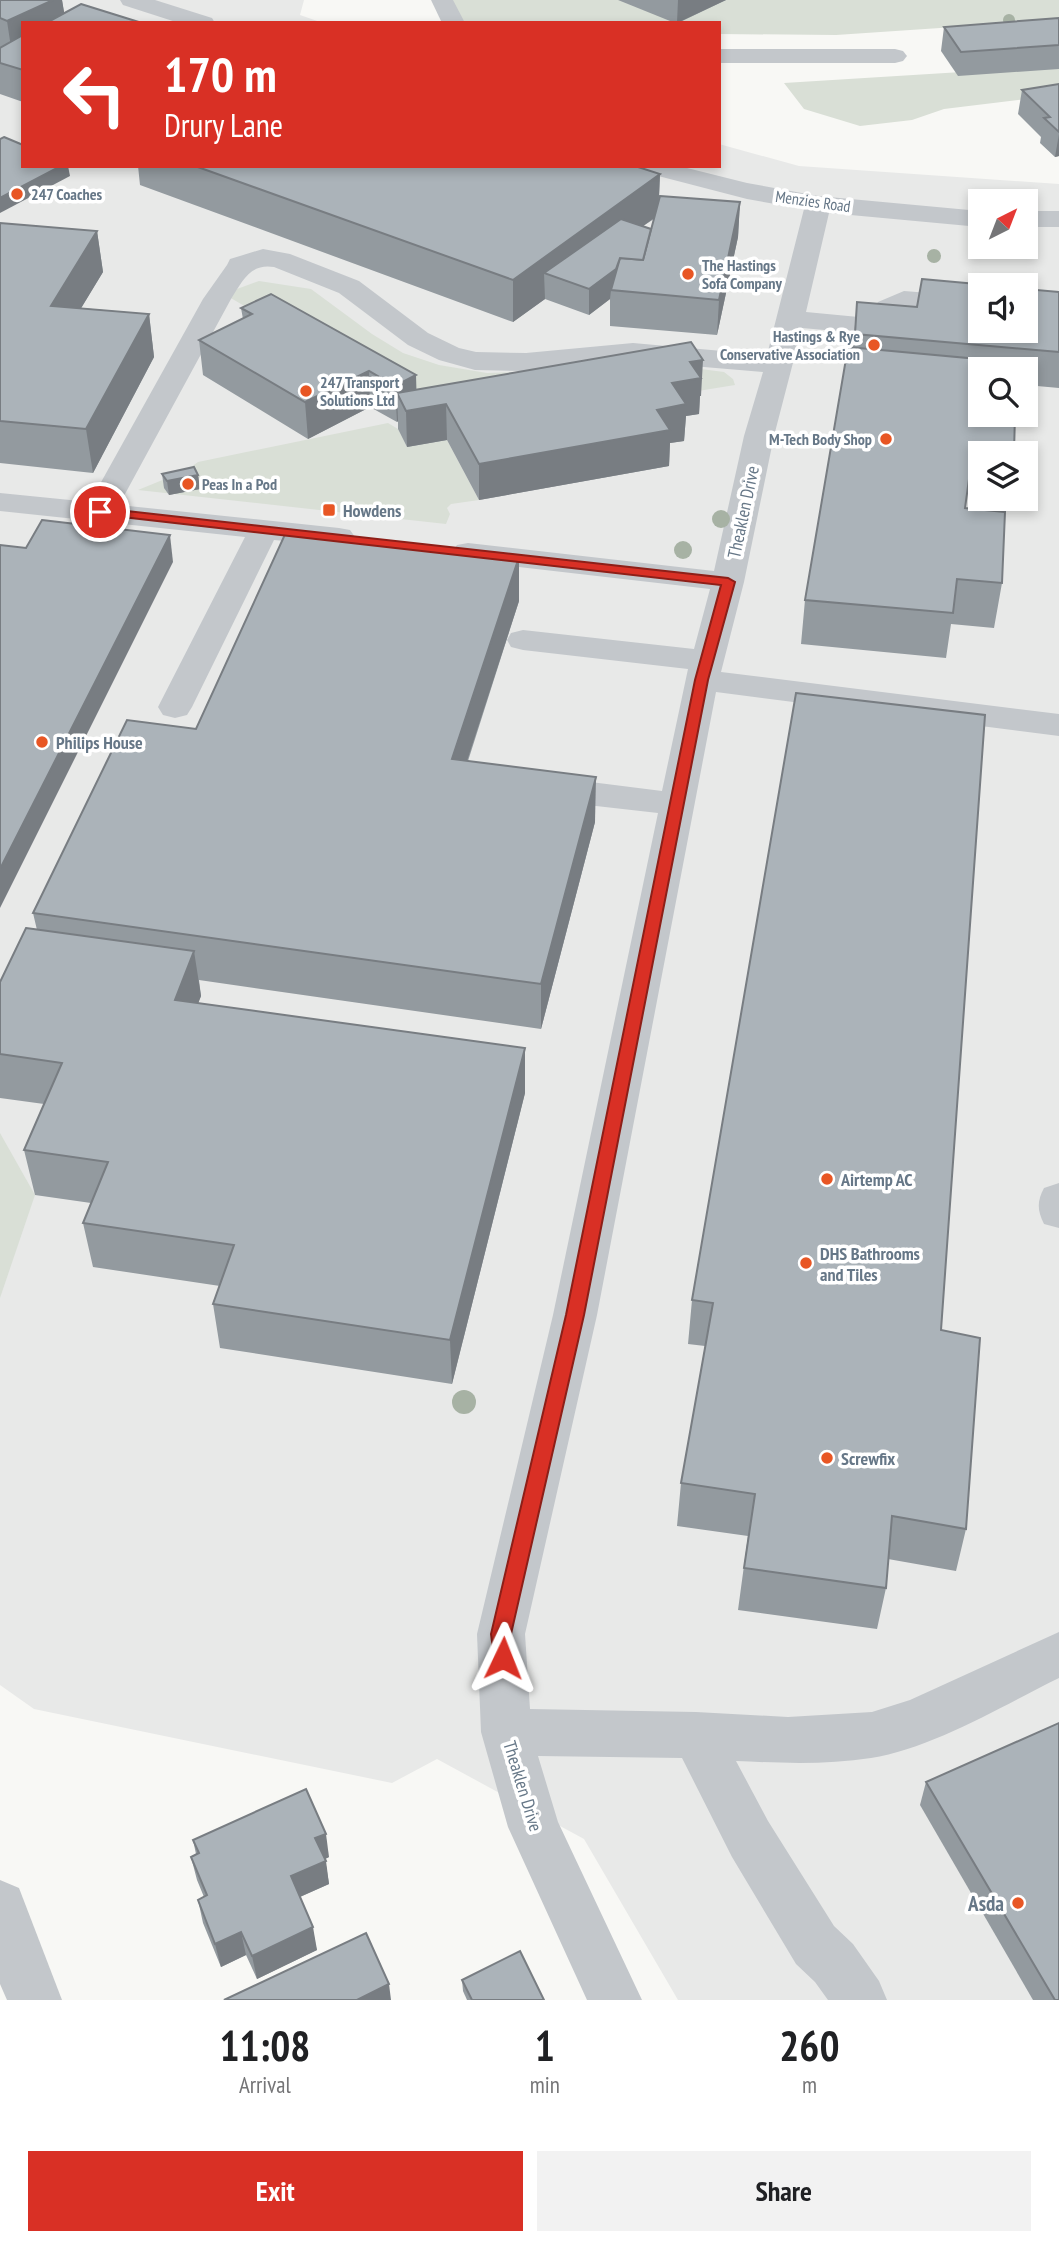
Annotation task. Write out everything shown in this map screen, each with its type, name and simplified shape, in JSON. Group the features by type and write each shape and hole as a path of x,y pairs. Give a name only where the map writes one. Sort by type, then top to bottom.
{"street":[{"path":"131,0 198,21"},
{"path":"442,0 453,21"},
{"path":"721,56 895,56"},
{"name":"Menzies Road","path":"657,168 747,191 818,204 968,218"},
{"name":"Theaklen Drive","path":"615,2000 534,1827 506,1732 501,1634 575,1315 704,670 728,582 759,436 818,204"},
{"path":"1038,219 1059,219"},
{"path":"100,512 216,299 240,265 263,257 303,268 349,287 418,340 475,362 526,362 633,352 779,365"},
{"path":"789,319 869,326 880,325 885,321 888,308 904,299 968,304"},
{"path":"0,502 370,541"},
{"path":"175,707 264,528"},
{"path":"436,548 728,582"},
{"path":"523,639 896,704 1059,725"},
{"path":"893,740 896,704"},
{"path":"505,783 677,804"},
{"path":"1059,1199 1059,1212"},
{"path":"506,1732 695,1735 788,1740 872,1735 919,1721 1059,1654"},
{"path":"695,1735 750,1839 815,1945 834,1963 860,2000"},
{"path":"0,1906 26,1982 35,2000"}],"shaded area":[{"path":"0,0 304,0 300,15 317,21 21,21 21,168 721,168 721,145 799,166 1059,184 1059,2000 678,2000 584,1839 437,1759 392,1783 34,1709 0,1685"},
{"path":"438,0 1059,0 1059,20 836,35 721,34 721,21 464,21"},
{"path":"1059,66 1059,95 944,109 912,120 860,126 804,109 784,83"},
{"path":"259,281 311,289 372,334 403,353 439,365 487,373 685,367 724,372 733,379 735,385 698,391 427,413 229,297 237,289"},
{"path":"388,423 398,429 407,447 447,440 479,500 451,504 447,508 450,514 446,524 138,490 187,470 198,462"},
{"path":"0,1133 35,1195 0,1298"}],"building":[{"path":"0,0 53,0 7,21 0,18"},
{"path":"81,4 136,21 50,21"},
{"path":"1059,18 1059,45 961,52 944,27"},
{"path":"21,36 21,69 0,63 0,48"},
{"path":"1059,84 1059,132 1044,118 1050,117 1022,90"},
{"path":"4,137 21,144 21,168 57,168 0,198 0,139"},
{"path":"201,168 641,168 660,174 513,280"},
{"path":"660,196 740,202 719,300 611,290 620,258 643,260"},
{"path":"621,219 651,229 643,260 620,258 616,269 589,289 544,273"},
{"path":"0,223 97,231 51,306 149,314 86,429 0,421"},
{"path":"922,279 968,283 968,343 1038,343 1038,290 1059,292 1059,352 855,334 857,302 917,307"},
{"path":"271,294 416,375 395,386 369,371 305,402 199,340 252,314 241,308"},
{"path":"691,342 703,360 690,362 701,378 672,383 686,404 657,410 670,430 479,464 446,404 406,411 397,393"},
{"path":"848,347 968,358 968,427 1015,427 1014,441 968,441 965,508 968,511 1005,512 1002,583 957,579 953,613 805,600"},
{"path":"194,467 198,475 167,481 162,474"},
{"name":"Philips House","path":"42,520 170,535 0,869 0,545 26,548"},
{"path":"287,530 519,557 452,759 596,777 541,984 33,913 127,720 196,729"},
{"path":"796,693 985,715 941,1330 980,1338 966,1529 892,1516 886,1588 744,1568 755,1494 681,1483 713,1303 692,1300"},
{"path":"26,928 194,951 175,1000 525,1048 450,1340 213,1304 234,1245 83,1223 108,1162 24,1150 62,1063 0,1054 0,982"},
{"name":"Asda","path":"1059,1723 1059,2000 1055,2000 926,1782"},
{"path":"306,1789 326,1834 315,1838 326,1861 291,1876 313,1927 252,1956 241,1932 215,1944 198,1900 207,1895 191,1857 199,1853 193,1840"},
{"path":"366,1933 389,1984 357,2000 224,2000"},
{"path":"520,1951 544,2000 472,2000 462,1980"}],"place":[{"name":"247 Coaches","path":"17,194"},
{"name":"The Hastings Sofa Company","path":"688,274"},
{"name":"Hastings & Rye Conservative Association","path":"874,345"},
{"name":"247 Transport Solutions Ltd","path":"306,391"},
{"name":"M-Tech Body Shop","path":"886,439"},
{"name":"Peas In a Pod","path":"188,484"},
{"name":"Howdens","path":"329,510"},
{"name":"Philips House","path":"42,742"},
{"name":"Airtemp AC","path":"827,1179"},
{"name":"DHS Bathrooms and Tiles","path":"806,1263"},
{"name":"Screwfix","path":"827,1458"},
{"name":"Asda","path":"1018,1903"}],"route":[{"path":"100,512 264,528 728,582 702,680 575,1315 501,1634 503,1658"}]}
